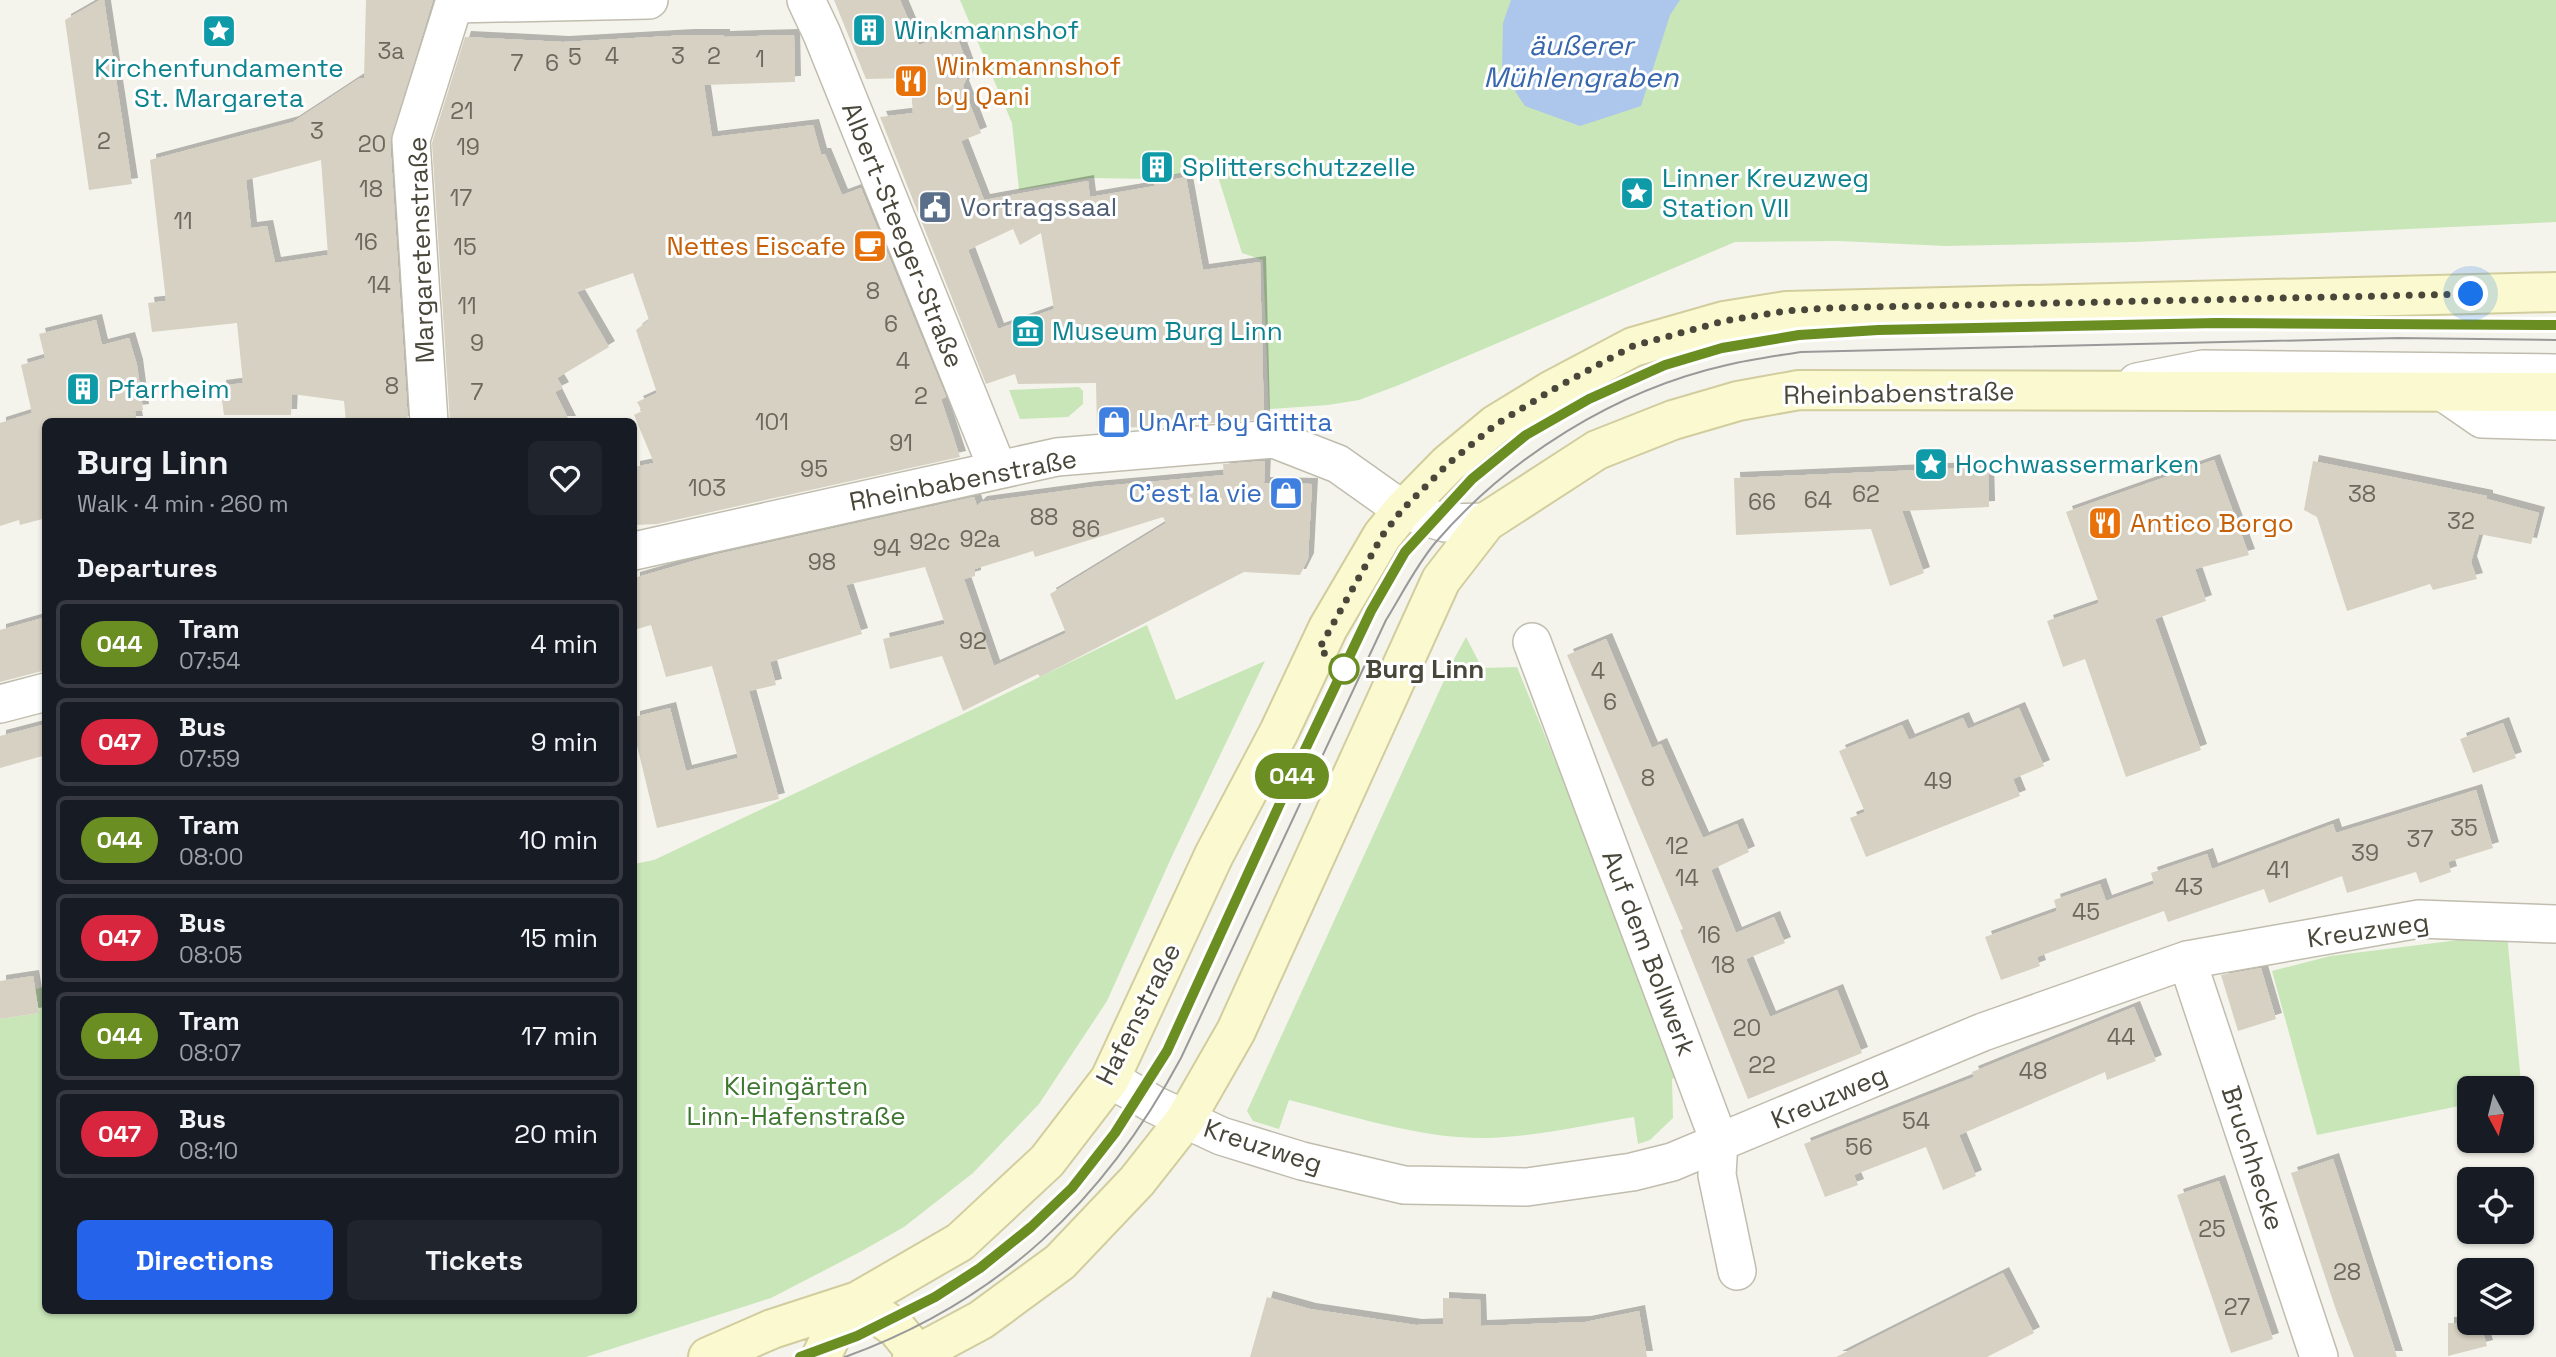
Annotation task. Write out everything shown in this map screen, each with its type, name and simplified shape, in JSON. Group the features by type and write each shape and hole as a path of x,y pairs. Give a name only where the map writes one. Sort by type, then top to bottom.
{"main road":[{"path":"1402,510 1448,464 1495,425 1552,390 1633,346 1724,321 1786,311 1827,308 2556,292"},
{"name":"Rheinbabenstraße","path":"1486,522 1597,450 1673,420 1738,401 1799,390 2556,392"},
{"name":"Hafenstraße","path":"708,1357 772,1329 858,1301 960,1242 1047,1161 1110,1079 1214,855 1279,732 1328,628 1382,536 1402,510"},
{"path":"821,1357 834,1330 858,1301 897,1329 917,1356 981,1320 1060,1262 1137,1181 1185,1119 1236,1031 1441,580 1486,522"}],"street":[{"path":"454,2 649,0"},
{"name":"Albert-Steeger-Straße","path":"806,0 998,470"},
{"name":"Margaretenstraße","path":"429,418 411,140 454,2"},
{"name":"Rheinbabenstraße","path":"2091,391 2203,369 2556,373"},
{"path":"2443,392 2482,419 2556,421"},
{"name":"Rheinbabenstraße","path":"637,550 1057,457 1274,439 1338,464 1402,510 1445,523 1486,522"},
{"name":"Auf dem Bollwerk","path":"1532,642 1719,1141 1717,1175 1737,1271"},
{"path":"0,704 42,693"},
{"name":"Kreuzweg","path":"1110,1079 1221,1136 1302,1161 1404,1185 1527,1187 1632,1172 1672,1162 1983,1032 2187,960 2419,919 2556,924"},
{"name":"Bruchhecke","path":"2187,960 2319,1357"}],"green space":[{"path":"960,0 2556,0 2556,222 2134,242 1946,246 1839,241 1735,242 1359,400 1269,409 1263,260 1242,253 1215,167 1153,179 1091,178 1019,190 1012,123"},
{"path":"1079,387 1083,391 1083,404 1068,417 1020,419 1009,390"},
{"name":"Kleingärten Linn-Hafenstraße","path":"1147,625 1176,700 1265,661 1172,856 1107,1001 1039,1104 973,1173 904,1227 771,1298 586,1357 0,1357 0,1019 39,1013 35,989 42,988 42,1314 637,1314 637,863 654,860"},
{"path":"1466,637 1482,668 1517,667 1683,1074 1672,1079 1673,1118 1650,1140 1638,1144 1634,1117 1544,1133 1465,1138 1363,1120 1289,1100 1279,1129 1253,1121 1247,1111"},
{"path":"2507,934 2521,1076 2457,1076 2457,1106 2317,1135 2272,971 2330,956"}],"water":[{"name":"äußerer Mühlengraben","path":"1511,0 1680,0 1670,15 1641,106 1580,126 1525,106 1502,72 1503,23"}],"building":[{"path":"104,0 132,184 89,190 65,20"},
{"path":"366,0 433,0 390,141 408,418 346,418 344,401 292,394 291,415 224,415 220,386 243,383 237,323 152,332 148,303 166,301 150,160 293,122 360,78 364,78","holes":["321,160 328,255 275,263 267,226 251,228 246,180"]},
{"path":"834,0 900,0 919,45 945,36 959,42 970,72 963,86 981,133 961,141 984,200 1088,181 1090,197 1155,186 1154,183 1186,177 1203,270 1260,262 1264,419 1210,423 1150,423 1149,427 1097,428 1096,383 1018,384 1015,374 986,384 880,117 913,113 910,78 866,79","holes":["1013,229 1020,245 1041,233 1054,309 998,329 968,250"]},
{"path":"688,35 794,35 795,82 704,85 712,137 813,125 821,154 825,154 842,195 861,188 946,397 941,399 960,457 657,524 637,525 637,466 654,463 634,415 642,411 637,402 657,393 636,330 649,320 633,273 577,292 609,347 557,378 563,388 555,392 568,418 450,418 432,143 465,37 563,42"},
{"name":"Pfarrheim","path":"96,320 102,345 129,338 137,365 143,410 135,411 136,418 42,418 42,519 20,525 19,520 0,526 0,423 32,413 21,365 45,358 39,334"},
{"path":"2214,460 2249,555 2195,569 2206,601 2155,619 2201,750 2126,777 2085,659 2063,667 2047,621 2099,603 2066,512"},
{"path":"1265,461 1264,483 1312,484 1308,559 1300,575 1244,572 1040,677 1038,674 963,711 942,656 890,669 883,639 945,624 925,567 846,585 862,634 770,662 776,685 749,691 779,799 657,828 637,745 637,716 670,708 686,771 738,758 712,666 666,677 651,625 637,629 637,577 714,555 974,497 977,506 981,502 1092,487 1224,475 1223,464","holes":["1163,517 1166,523 1050,594 1066,633 994,666 964,579 975,576 975,569 1033,551 1035,557"]},
{"path":"2313,461 2487,496 2487,499 2539,513 2531,544 2479,534 2471,562 2477,579 2433,590 2430,584 2347,611 2317,517 2304,510"},
{"path":"1988,467 1989,507 1902,511 1924,573 1890,586 1871,529 1736,535 1734,478"},
{"path":"42,618 42,671 0,682 0,630"},
{"path":"1606,639 1652,748 1661,744 1703,838 1737,824 1749,852 1711,870 1736,933 1774,917 1785,943 1746,959 1770,1017 1837,990 1862,1053 1748,1099 1680,930 1683,929 1567,655"},
{"path":"2019,708 2044,766 2013,779 2020,796 1866,857 1850,818 1865,812 1839,751 1902,725 1909,740 1963,718 1968,729"},
{"path":"2503,723 2516,758 2473,773 2460,739"},
{"path":"42,725 42,756 0,768 0,736"},
{"path":"2476,790 2493,848 2448,862 2451,872 2420,883 2416,872 2347,893 2342,876 2269,903 2264,889 2168,922 2164,911 2037,957 2040,966 2001,980 1985,937 2057,911 2054,900 2100,884 2106,901 2154,884 2151,873 2207,854 2212,869 2333,824 2336,833"},
{"path":"2261,968 2276,1019 2238,1031 2221,975"},
{"path":"33,976 39,1013 0,1019 0,981"},
{"path":"2134,1007 2156,1061 2107,1080 2105,1072 1959,1135 1976,1176 1943,1190 1926,1147 1854,1175 1858,1185 1825,1197 1804,1144 1974,1077 1972,1072"},
{"path":"2333,1159 2397,1357 2354,1357 2291,1173"},
{"path":"2219,1181 2273,1339 2231,1353 2177,1195"},
{"path":"2003,1273 2034,1333 1987,1357 1836,1357"},
{"path":"1267,1297 1310,1309 1416,1325 1443,1324 1443,1298 1480,1300 1481,1326 1585,1322 1639,1311 1647,1357 1250,1357"},
{"path":"2448,1323 2457,1323 2457,1335 2484,1335 2487,1346 2448,1356"}],"tram line":[{"name":"044","path":"800,1357 857,1336 935,1297 980,1268 1031,1227 1072,1188 1115,1133 1167,1051 1371,611 1405,552 1472,479 1526,435 1589,399 1665,365 1722,348 1799,335 1878,330 2217,323 2556,325"},
{"path":"917,1306 980,1268 1031,1227 1072,1189 1140,1096 1167,1051 1371,611 1398,564 1445,506 1486,467 1532,433 1581,403 1633,378 1687,358 1743,344 1831,332 2241,325 2556,325"},
{"path":"845,1357 901,1334 952,1307 999,1275 1042,1240 1082,1201 1118,1157 1151,1110 1181,1058 1386,620 1415,571 1435,543 1496,482 1567,431 1645,391 1686,376 1736,363 1801,352 2398,338 2556,340"},
{"path":"800,1357 857,1337"}],"place":[{"name":"Winkmannshof","path":"869,30"},
{"name":"Kirchenfundamente St. Margareta","path":"219,31"},
{"name":"Winkmannshof by Qani","path":"911,81"},
{"name":"Splitterschutzzelle","path":"1157,167"},
{"name":"Linner Kreuzweg Station VII","path":"1637,193"},
{"name":"Vortragssaal","path":"935,207"},
{"name":"Nettes Eiscafe","path":"870,246"},
{"name":"Museum Burg Linn","path":"1028,331"},
{"name":"Pfarrheim","path":"83,389"},
{"name":"UnArt by Gittita","path":"1114,422"},
{"name":"Hochwassermarken","path":"1931,464"},
{"name":"C'est la vie","path":"1286,493"},
{"name":"Antico Borgo","path":"2105,523"},
{"name":"Burg Linn","path":"1344,669"}],"route":[{"path":"1344,669 1319,649 1328,628 1382,536 1402,510 1448,464 1495,425 1633,346 1724,321 1786,311 1827,308 2471,294"}]}
